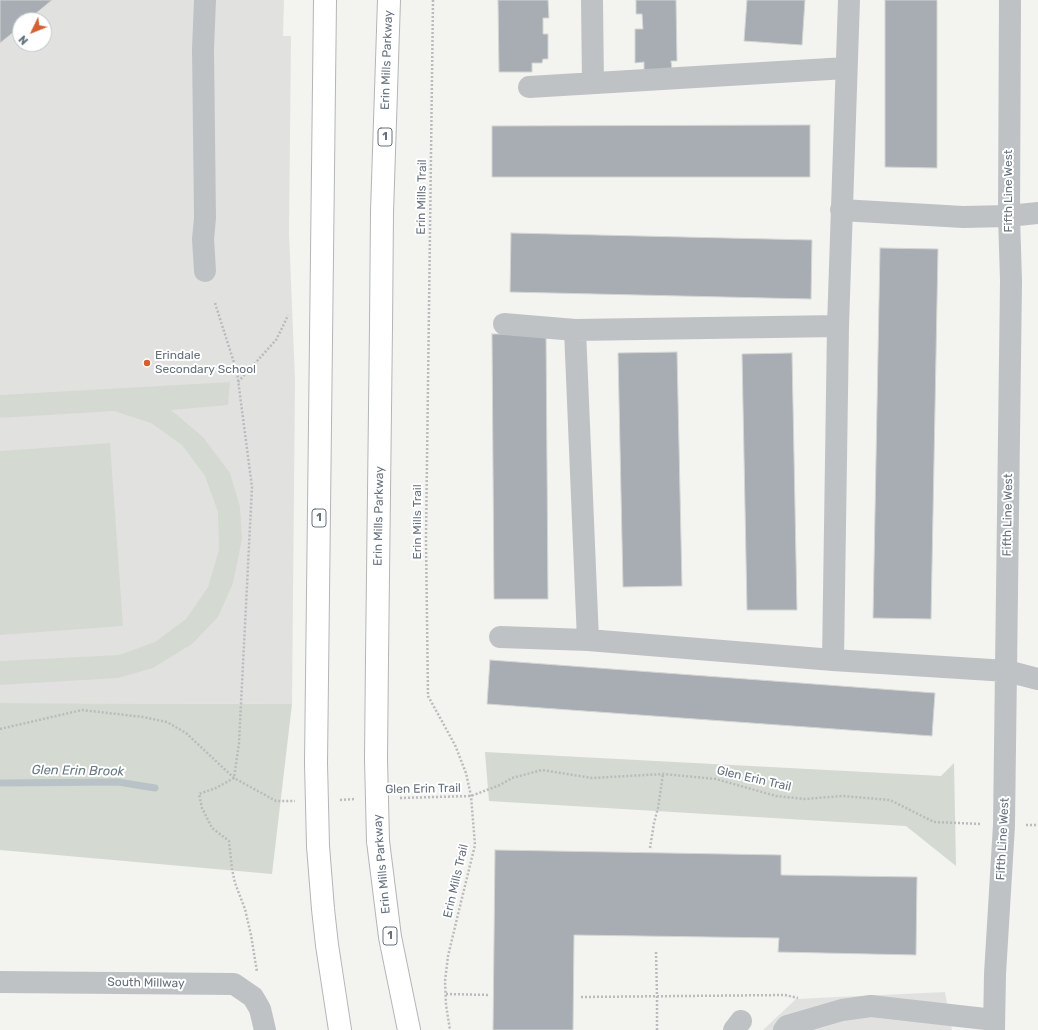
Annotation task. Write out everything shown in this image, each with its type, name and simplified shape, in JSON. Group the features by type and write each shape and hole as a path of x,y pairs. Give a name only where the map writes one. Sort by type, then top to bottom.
{"main road":[{"name":"1","path":"325,0 316,763 318,846 323,909 340,1030"},
{"name":"Erin Mills Parkway","path":"389,0 382,212 382,327 376,658 376,759 378,841 390,937 410,1030"}],"street":[{"path":"205,0 203,49 205,218 203,239 205,272"},
{"path":"592,0 593,83"},
{"path":"833,660 838,326 848,0"},
{"name":"Fifth Line West","path":"994,1025 995,974 1004,825 1007,671 1010,281 1010,0"},
{"path":"529,87 846,68"},
{"path":"841,210 963,217 1009,216 1038,213"},
{"path":"504,324 574,330 838,326"},
{"path":"574,330 588,640"},
{"path":"500,637 588,640 833,660 1007,671 1038,679"},
{"name":"South Millway","path":"0,982 234,984 253,997"},
{"path":"253,997 260,1009 265,1030"},
{"path":"784,1030 787,1026 842,1010 871,1006 994,1025"}],"path":[{"name":"Erin Mills Trail","path":"433,0 426,539 428,696 455,745 466,773 471,796 475,845 448,956 445,981 446,1005 450,1030"},
{"path":"214,303 237,372 252,487 239,743 234,778"},
{"path":"238,382 276,340 288,315"},
{"path":"0,730 82,710 143,717 167,722 186,733 234,778 276,801 299,801"},
{"name":"Glen Erin Trail","path":"393,798 471,796 500,785 512,778 542,770 592,778 663,774 716,779 776,796 805,799 842,796 890,800 934,822 983,824"},
{"path":"650,848 663,774"},
{"path":"234,778 216,788 199,794 202,808 212,828 229,841 235,883 247,915 257,968 257,984 253,997"},
{"path":"338,800 361,799"},
{"path":"1026,825 1038,825"},
{"path":"656,952 657,1030"},
{"path":"446,994 490,995"},
{"path":"581,997 785,995 799,998"}],"shaded area":[{"name":"Erindale Secondary School","path":"0,0 284,0 283,36 291,36 289,233 295,380 292,704 0,703"},
{"path":"230,382 228,405 171,410 203,437 230,473 240,507 242,539 233,583 218,617 192,644 153,668 118,678 0,685 0,661 119,655 155,642 186,619 208,587 219,550 218,512 205,476 182,445 151,423 114,411 0,418 0,395"},
{"path":"110,443 123,626 0,635 0,451"},
{"path":"0,703 292,704 272,874 0,850"},
{"path":"485,752 941,776 954,763 956,866 906,826 489,801"},
{"path":"945,992 952,1030 763,1030 796,999"}],"building":[{"path":"0,0 52,0 38,12 12,12 12,33 0,43"},
{"path":"498,0 548,0 549,18 543,18 543,34 548,34 548,59 543,59 542,63 532,63 532,72 499,72"},
{"path":"636,0 676,0 677,61 671,61 672,69 644,70 644,62 635,63 635,29 643,29 642,14 636,14"},
{"path":"747,0 805,0 802,45 744,41"},
{"path":"885,0 937,0 937,168 885,167"},
{"path":"810,125 810,177 492,177 492,126"},
{"path":"511,233 812,240 811,299 510,292"},
{"path":"880,248 938,249 931,619 873,618"},
{"path":"492,334 546,334 548,599 494,599"},
{"path":"677,352 682,586 623,587 618,353"},
{"path":"792,353 797,610 747,610 742,354"},
{"path":"490,660 935,693 932,736 487,704"},
{"path":"495,850 781,855 781,875 917,877 916,955 778,952 779,938 574,935 573,1030 493,1030"}],"waterway":[{"name":"Glen Erin Brook","path":"0,783 118,782 155,788"}],"place":[{"name":"Erindale Secondary School","path":"147,363"}]}
